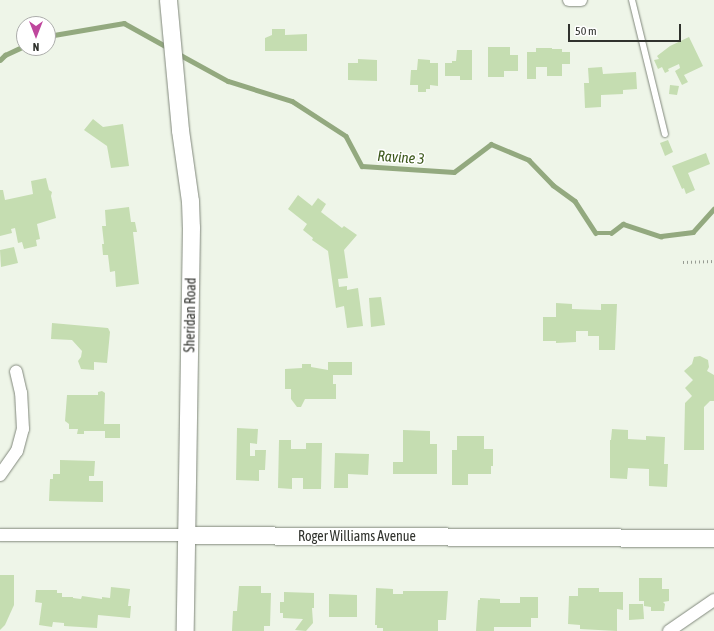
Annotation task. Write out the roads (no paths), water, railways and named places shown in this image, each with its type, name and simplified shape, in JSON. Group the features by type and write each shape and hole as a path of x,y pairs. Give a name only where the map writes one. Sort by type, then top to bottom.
{"street":[{"name":"Sheridan Road","path":"168,0 180,130 190,201 192,227 185,631"},
{"path":"569,0 581,0"},
{"path":"0,475 18,451 23,429 21,393 16,372"},
{"name":"Roger Williams Avenue","path":"0,535 714,538"},
{"path":"669,631 714,600"}],"lane":[{"path":"632,0 665,134"}],"waterway":[{"name":"Ravine 3","path":"56,35 124,23 169,48"},
{"name":"Ravine 3","path":"0,60 5,55 16,50"},
{"name":"Ravine 3","path":"177,53 228,81 292,101 346,136 362,166 454,172 491,144 529,160 553,185 575,201 596,233 611,233 623,224 661,236 693,232 714,209"}]}
